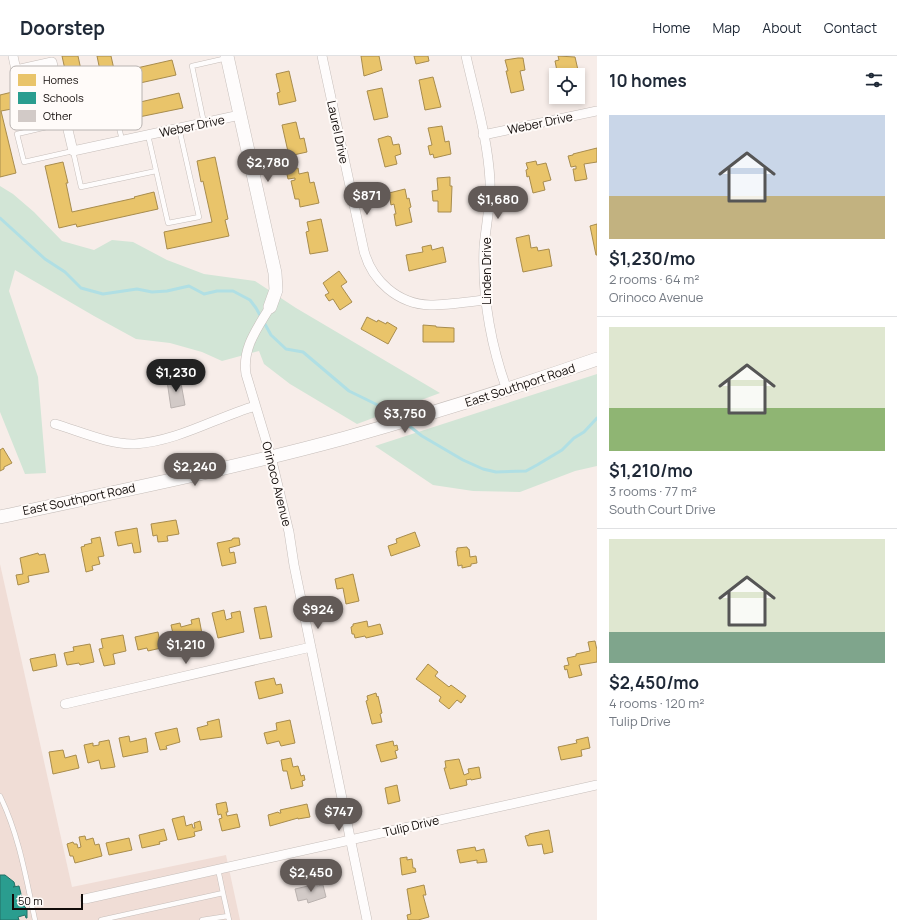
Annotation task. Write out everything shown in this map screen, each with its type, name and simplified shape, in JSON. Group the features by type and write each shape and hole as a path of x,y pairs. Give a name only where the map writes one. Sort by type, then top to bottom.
{"main road":[{"name":"Orinoco Avenue","path":"227,57 275,273 276,290 270,308"},
{"name":"East Southport Road","path":"0,517 271,457 421,416 507,390 597,359"}],"street":[{"path":"13,56 15,66"},
{"name":"Laurel Drive","path":"322,56 364,251 372,271 383,285 393,293 416,303 430,305 485,300"},
{"name":"Linden Drive","path":"466,56 488,159 490,182 490,200 485,239 485,300 493,346 507,390"},
{"path":"29,66 51,59"},
{"name":"Weber Drive","path":"483,135 597,111"},
{"name":"Weber Drive","path":"73,151 240,115"},
{"path":"68,130 73,151"},
{"name":"Orinoco Avenue","path":"270,308 250,341 245,355 245,370 271,457 289,532 294,565 367,920"},
{"path":"54,424 106,440 134,444 182,434 255,406"},
{"path":"65,704 311,648"},
{"name":"Tulip Drive","path":"85,898 597,785"}],"lane":[{"path":"204,123 192,66 227,57"},
{"path":"148,135 168,223 199,217 179,128"},
{"path":"33,130 16,134 24,162 73,151 81,187 156,171"},
{"path":"120,130 122,140"},
{"path":"0,796 15,833 35,920"},
{"path":"202,920 228,918 218,869"},
{"path":"101,920 223,893"}],"shaded area":[{"path":"0,564 72,887 226,855 240,920 0,920"}],"green space":[{"path":"0,186 13,194 34,212 62,241 94,250 112,240 133,242 167,260 204,274 255,281 296,308 440,393 357,424 290,384 264,364 259,351 222,361 202,352 170,343 136,339 15,270 9,291 38,377 46,473 25,474 0,412"},
{"path":"597,374 597,466 575,471 520,492 473,491 433,485 375,446"}],"building: Homes":[{"path":"62,56 78,56 80,66 64,66"},
{"path":"97,56 111,56 113,66 99,66"},
{"path":"361,56 379,56 382,70 364,76"},
{"path":"414,56 428,56 429,61 416,64"},
{"path":"558,56 575,57 578,68 556,68 555,61 559,60"},
{"path":"523,58 525,70 520,71 524,90 511,93 505,60"},
{"path":"172,60 176,75 142,83 142,67"},
{"path":"289,71 296,101 279,105 277,93 280,92 276,74"},
{"path":"433,77 441,107 425,110 419,80"},
{"path":"382,88 388,117 374,120 367,91"},
{"path":"10,93 10,109 1,111 16,173 0,177 0,95"},
{"path":"179,93 183,108 142,116 142,102"},
{"path":"296,122 300,139 304,138 307,152 289,156 282,125"},
{"path":"442,126 445,142 449,141 451,154 434,158 433,154 430,155 428,146 432,145 428,128"},
{"path":"388,136 391,137 393,145 399,144 401,154 395,156 397,164 385,167 378,139"},
{"path":"597,148 597,162 584,164 587,179 575,181 573,169 576,169 576,166 571,167 568,156"},
{"path":"215,157 228,219 225,220 229,236 167,249 164,232 212,222 197,161"},
{"path":"536,161 537,165 546,163 551,180 543,182 545,190 533,193 529,176 527,177 526,170 528,169 526,163"},
{"path":"63,162 68,183 66,183 72,212 135,198 134,197 154,192 158,209 77,227 76,224 59,228 45,166"},
{"path":"298,168 299,174 308,172 310,183 314,182 319,203 300,207 299,199 295,199 291,181 295,180 295,178 288,179 286,170"},
{"path":"450,177 450,186 452,186 451,212 438,212 438,201 433,201 432,191 438,190 437,178"},
{"path":"405,189 407,199 409,198 411,207 409,208 412,222 396,226 394,204 391,205 389,193"},
{"path":"321,219 328,251 310,254 306,232 309,231 307,222"},
{"path":"597,224 597,255 596,255 590,226"},
{"path":"529,235 531,248 537,247 538,251 549,249 552,266 523,272 516,238"},
{"path":"431,245 432,250 443,247 446,262 409,271 406,255 423,252 422,247"},
{"path":"339,271 347,282 341,286 352,302 340,310 333,299 329,301 325,295 329,293 323,283"},
{"path":"367,317 377,322 378,320 386,324 387,322 397,328 388,344 361,329"},
{"path":"423,325 454,328 454,342 423,342"},
{"path":"3,448 12,463 0,471 0,450"},
{"path":"176,520 179,534 167,536 168,541 158,542 157,535 153,536 151,524"},
{"path":"137,528 141,552 134,553 132,543 118,546 115,532"},
{"path":"415,532 420,546 391,556 388,546 397,543 396,539"},
{"path":"100,537 104,556 98,557 100,564 92,566 93,570 86,572 81,547 92,543 91,539"},
{"path":"234,538 239,538 240,545 229,548 230,553 234,552 236,563 222,566 217,543 232,540"},
{"path":"467,547 469,549 470,557 476,556 477,563 462,568 462,565 458,566 456,551 457,548"},
{"path":"38,553 39,555 45,554 49,572 28,576 29,582 18,585 16,575 23,574 20,558"},
{"path":"353,574 359,601 346,604 343,588 337,589 335,579"},
{"path":"266,606 272,637 260,639 254,608"},
{"path":"224,610 226,620 232,618 231,613 240,611 244,632 218,638 212,613"},
{"path":"199,618 203,639 191,641 190,636 174,638 171,625 180,623 181,627 192,624 191,620"},
{"path":"367,621 368,627 380,624 383,634 366,638 365,636 355,638 354,634 352,634 351,627 353,624"},
{"path":"158,632 161,648 148,651 147,648 138,650 135,637"},
{"path":"123,635 126,651 113,654 115,664 104,666 99,649 103,648 101,639"},
{"path":"595,641 597,662 579,665 582,675 569,678 567,669 565,670 564,666 569,665 567,658 576,656 576,654 590,651 588,642"},
{"path":"90,644 94,662 80,665 79,663 67,665 64,653 74,651 73,647"},
{"path":"55,654 57,666 33,671 30,659"},
{"path":"428,664 438,672 435,676 449,687 451,685 466,696 461,703 457,700 449,709 439,701 441,697 416,679"},
{"path":"274,678 276,685 281,684 283,693 259,699 255,682"},
{"path":"376,693 382,713 380,714 382,722 372,724 366,701 368,700 367,696"},
{"path":"219,719 222,737 200,740 197,728 208,725 207,722"},
{"path":"290,720 295,743 281,746 279,741 267,744 264,733 277,730 276,723"},
{"path":"177,728 180,742 166,746 167,749 160,750 155,733"},
{"path":"129,736 130,742 146,738 148,752 123,757 119,738"},
{"path":"588,737 590,748 581,750 582,756 561,760 558,747 577,743 576,740"},
{"path":"109,740 115,767 101,769 99,760 88,763 84,745 93,743 93,746 99,745 99,742"},
{"path":"393,741 394,746 397,745 398,750 395,751 397,758 381,762 376,745"},
{"path":"63,750 65,758 76,755 79,768 53,774 49,752"},
{"path":"291,758 293,767 298,766 301,776 304,775 305,780 302,781 303,786 291,789 287,771 283,771 281,760"},
{"path":"459,759 464,775 469,773 468,769 479,767 481,778 466,780 467,785 450,789 444,768 446,768 445,761"},
{"path":"397,785 400,801 388,804 385,788"},
{"path":"226,802 228,812 226,812 227,816 237,814 240,827 222,831 219,819 222,818 221,814 218,815 216,804"},
{"path":"307,804 310,817 298,818 270,826 268,815 278,812 281,813 280,810"},
{"path":"184,816 186,826 192,824 193,828 195,828 194,823 200,821 202,830 194,832 195,836 178,840 172,819"},
{"path":"164,829 167,840 159,842 160,844 142,848 139,835"},
{"path":"549,830 553,852 544,854 542,844 528,846 525,836"},
{"path":"85,836 86,840 93,838 95,845 99,844 102,856 75,863 73,856 70,856 67,844 73,842 74,844 77,844 78,848 81,847 79,837"},
{"path":"129,838 132,850 109,855 106,843"},
{"path":"475,847 476,851 484,849 487,862 477,863 477,860 460,863 457,850"},
{"path":"407,857 407,860 412,859 413,868 415,868 416,872 402,875 400,858"},
{"path":"424,885 426,895 423,895 429,917 418,920 408,920 407,915 411,914 407,889"}],"building: Schools":[{"path":"0,875 5,875 14,882 15,886 13,887 19,886 24,906 27,909 27,918 25,915 18,917 19,920 0,920"}],"building: Other":[{"path":"180,378 185,405 171,408 167,381"},
{"path":"317,884 317,886 323,885 326,897 308,903 307,899 298,901 295,889"}],"waterway":[{"path":"0,218 45,259 65,272 81,288 103,294 137,289 152,292 167,291 189,286 204,294 217,291 233,291 250,300 271,335 286,349 303,352 349,391 392,412 400,419"},
{"path":"408,425 422,436 463,460 483,469 496,472 526,471 562,450 574,438 584,432 597,418"}]}
